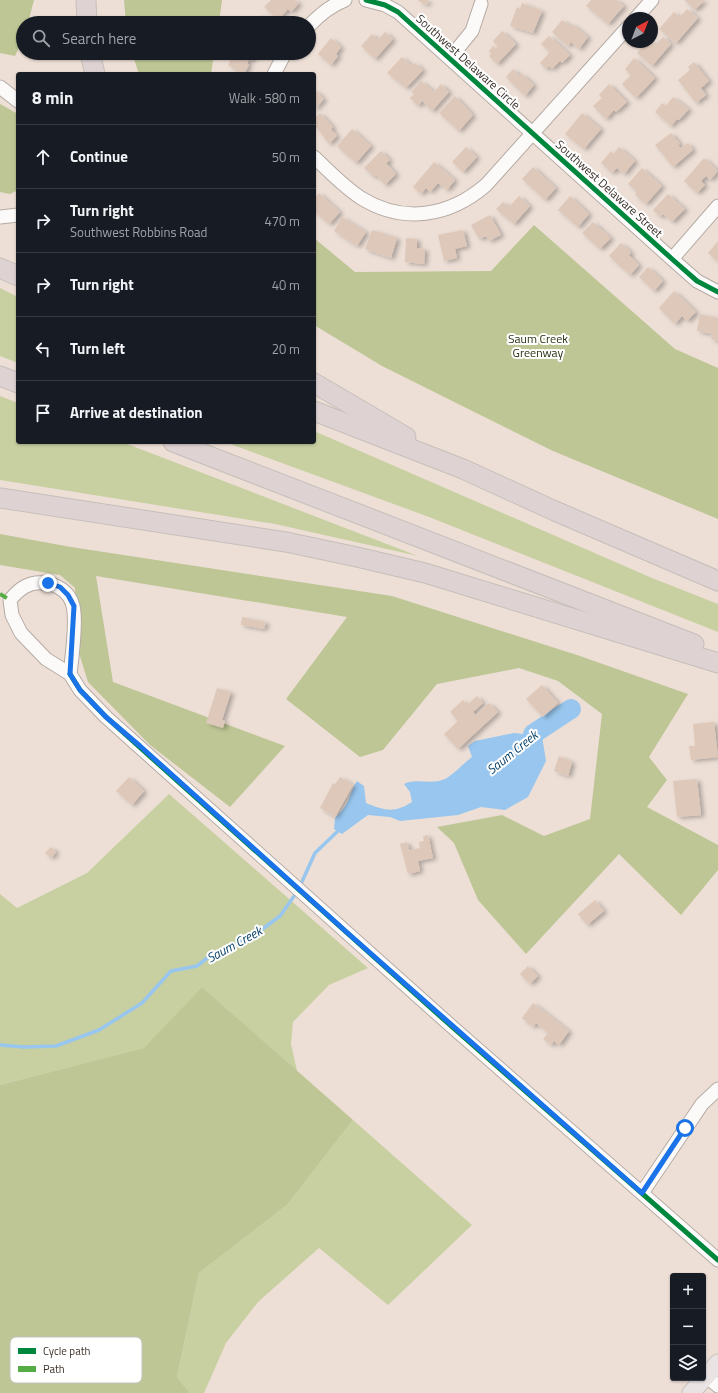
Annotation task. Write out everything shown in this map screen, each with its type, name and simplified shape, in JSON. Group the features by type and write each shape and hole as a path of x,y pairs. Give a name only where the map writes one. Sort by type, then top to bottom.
{"highway":[{"path":"86,0 87,16"},
{"path":"92,60 95,72"},
{"path":"0,268 16,275"},
{"path":"0,376 16,381"},
{"path":"316,384 463,469"},
{"path":"316,412 463,469 562,514 718,581"},
{"path":"178,444 718,653"},
{"path":"0,498 286,542 357,557 425,573 718,663"}],"main road":[{"path":"691,1393 712,1381 718,1363"}],"street":[{"path":"316,18 332,6 345,0"},
{"name":"Southwest Delaware Circle","path":"366,0 385,4 398,12 532,133"},
{"path":"641,12 652,0"},
{"name":"Southwest Delaware Circle","path":"450,58 472,31 481,4"},
{"path":"316,159 350,190 372,204 403,214 430,214 459,204 486,186 622,34"},
{"path":"275,72 280,60"},
{"path":"0,87 16,99"},
{"name":"Southwest Delaware Street","path":"532,133 672,259 697,280 718,292"},
{"path":"672,259 718,206"},
{"path":"0,217 16,215"},
{"path":"70,674 74,606 68,595 60,587 48,583 36,582 20,589 10,600 12,615 21,633 46,659 70,674 80,690 106,717 316,905 718,1260"},
{"path":"642,1193 702,1104 718,1089"}],"green space":[{"path":"0,0 34,0 30,16 16,16 15,56 0,53"},
{"path":"124,0 222,0 220,16 125,16"},
{"path":"134,60 213,60 211,72 138,72"},
{"path":"0,104 16,113 16,191 10,194 0,192"},
{"name":"Saum Creek Greenway","path":"534,225 675,349 718,368 718,519 553,451 382,366 316,326 316,240 355,272 491,271"},
{"path":"0,288 16,296 16,362 0,356"},
{"path":"0,396 16,402 16,444 127,444 418,556 275,524 0,480"},
{"path":"316,432 652,578 718,604 718,632 429,517 230,444 316,444"},
{"path":"0,534 71,547 392,596 577,655 688,694 649,757 667,780 647,807 718,845 718,870 681,915 619,854 526,954 478,900 454,843 437,827 502,815 544,836 590,819 602,714 558,681 519,668 437,684 383,750 360,757 286,699 347,617 96,576 113,682 285,746 230,807 150,745 88,682 79,653 75,588 60,575 0,565"},
{"path":"169,794 368,968 329,985 293,1022 291,1044 297,1071 202,987 145,1048 0,1085 0,894 17,908 87,873"},
{"path":"202,987 353,1120 287,1205 199,1273 177,1377 190,1393 0,1393 0,1085 144,1048"},
{"path":"353,1120 472,1225 388,1305 319,1248 258,1302 226,1343 204,1393 190,1393 177,1377 199,1273 287,1205"}],"water":[{"path":"514,733 542,736 546,761 528,797 505,810 481,807 458,815 400,821 390,817 368,815 342,834 334,829 335,818 344,808 357,781 364,786 366,803 390,810 400,808 412,802 410,792 404,784 409,782 440,781 445,779 472,757 468,746 475,741"}],"building":[{"path":"271,0 295,0 299,3 291,12 288,9 282,16 274,16 264,7"},
{"path":"417,0 429,0 426,5"},
{"path":"591,0 617,0 624,6 608,24 586,6"},
{"path":"684,0 705,0 695,10"},
{"path":"522,3 542,11 533,33 510,26 517,7 520,9"},
{"path":"687,9 698,18 676,43 659,29 674,12 680,17"},
{"path":"562,20 570,26 572,24 588,37 579,49 571,42 568,46 552,32"},
{"path":"502,31 516,44 497,64 489,56 491,54 489,51 493,46 496,49 498,46 493,41"},
{"path":"385,32 393,39 375,59 361,46 372,34 378,40"},
{"path":"549,36 570,55 562,63 560,61 552,69 549,66 546,69 540,63 550,52 541,44"},
{"path":"663,37 671,44 652,66 637,53 642,48 658,48 658,42"},
{"path":"331,38 341,47 336,54 338,56 331,65 318,54"},
{"path":"402,57 412,66 415,63 423,70 406,88 387,73"},
{"path":"634,58 655,78 636,98 622,84 631,75 625,69"},
{"path":"230,60 249,60 247,64 249,65 245,72 240,72 228,65"},
{"path":"694,62 709,81 701,88 706,95 696,103 678,80 690,70 688,67"},
{"path":"513,69 520,76 522,74 534,85 525,96 506,77"},
{"path":"421,81 434,92 441,84 449,92 432,111 422,101 418,106 410,98 414,94 411,92"},
{"path":"609,84 627,102 616,112 614,110 606,119 593,106 602,98 599,95"},
{"path":"316,91 324,99 316,108"},
{"path":"455,96 473,115 459,131 439,113"},
{"path":"673,97 689,109 671,126 655,112 662,103 666,106"},
{"path":"320,113 333,127 331,129 337,136 329,144 316,127 316,117"},
{"path":"582,113 601,129 584,149 565,134"},
{"path":"352,129 371,146 356,163 337,146"},
{"path":"671,133 680,144 678,145 681,148 688,143 693,150 673,167 655,145"},
{"path":"466,147 477,157 463,172 452,162"},
{"path":"619,147 635,161 624,174 617,168 612,173 601,163 611,151 613,154"},
{"path":"381,151 390,160 386,163 396,174 385,185 376,175 374,177 364,168"},
{"path":"704,158 718,171 710,180 706,176 701,181 705,185 697,193 684,181"},
{"path":"434,162 455,180 447,190 438,183 430,192 426,188 421,194 413,187"},
{"path":"533,167 556,188 545,200 522,179"},
{"path":"642,168 662,186 646,204 635,195 637,192 628,184"},
{"path":"319,193 340,212 329,224 316,213 316,197"},
{"path":"668,194 685,209 672,222 663,214 660,217 653,210"},
{"path":"519,196 530,206 514,224 496,209 503,202 509,207"},
{"path":"570,196 589,214 578,227 558,210"},
{"path":"490,215 501,235 489,241 486,236 479,239 471,225"},
{"path":"342,217 366,232 357,246 334,231"},
{"path":"593,222 611,238 600,249 582,233"},
{"path":"372,230 397,238 391,258 365,249"},
{"path":"463,230 467,246 455,249 457,258 444,261 438,235"},
{"path":"406,238 417,239 417,248 425,249 424,264 405,262"},
{"path":"718,241 718,262 708,253"},
{"path":"621,243 631,252 629,255 639,265 630,275 609,256"},
{"path":"648,267 663,281 654,291 639,277"},
{"path":"674,291 696,312 687,321 682,316 675,324 659,308"},
{"path":"700,314 718,318 718,341 711,339 712,334 697,331"},
{"path":"242,617 266,622 264,629 241,625"},
{"path":"542,685 558,703 543,717 526,699"},
{"path":"217,688 231,692 222,720 225,721 223,728 206,723"},
{"path":"477,696 483,703 473,712 476,715 489,703 498,712 458,749 444,734 458,721 450,712 463,700 467,705"},
{"path":"714,722 718,757 691,760 689,746 695,746 693,724"},
{"path":"559,756 572,762 568,776 554,771"},
{"path":"129,777 144,791 132,805 116,791"},
{"path":"340,777 353,785 335,817 320,808 333,783 335,784"},
{"path":"697,779 701,815 677,817 673,781"},
{"path":"428,835 433,858 418,861 420,871 408,874 400,844 407,842 409,850 420,848 419,842 424,841 423,836"},
{"path":"51,847 56,852 51,858 45,853"},
{"path":"595,900 604,911 587,925 578,914"},
{"path":"528,966 538,976 530,984 520,974"},
{"path":"533,1003 569,1031 559,1045 554,1041 551,1045 543,1039 548,1033 536,1023 533,1027 522,1018"}],"waterway":[{"name":"Saum Creek","path":"533,734 571,709"},
{"name":"Saum Creek","path":"300,886 315,853 340,829"},
{"name":"Saum Creek","path":"0,1045 24,1047 56,1046 99,1030 142,1003 171,971 197,966 211,955 253,936 280,916 297,892"}],"marked path":[{"path":"0,594 10,600"}],"cycle path":[{"path":"366,0 385,5 398,12 697,281 718,292"},
{"path":"70,674 80,690 106,717 450,1025 718,1260"}],"route":[{"path":"48,583 60,587 68,595 74,606 70,674 80,690 106,717 450,1025 642,1193 685,1128"}]}
